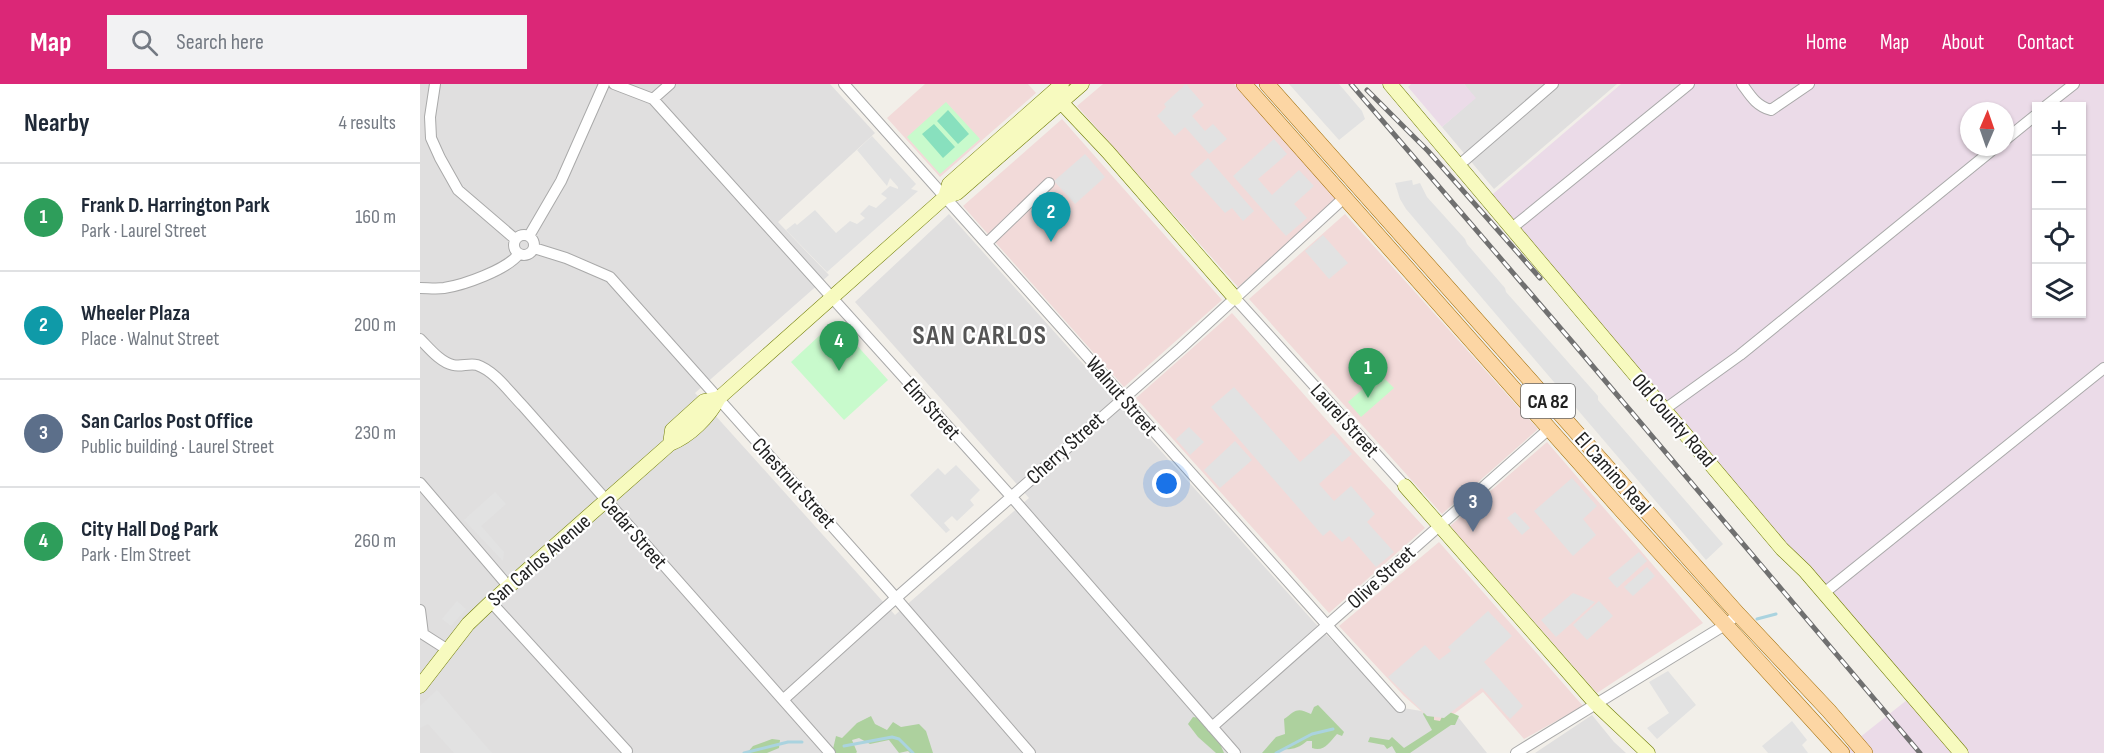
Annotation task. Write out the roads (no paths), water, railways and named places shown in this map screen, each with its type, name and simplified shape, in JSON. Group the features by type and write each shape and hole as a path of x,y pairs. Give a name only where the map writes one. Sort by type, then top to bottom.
{"main road":[{"name":"San Carlos Avenue","path":"420,686 468,624 491,602 669,444 681,439 712,411 719,398 945,197 957,194 1055,91 1082,84"},
{"name":"El Camino Real","path":"1244,84 1725,625 1842,753"},
{"name":"El Camino Real","path":"1267,84 1738,614 1865,753"},
{"name":"Old County Road","path":"1394,85 1458,166 1782,549 1824,593 1961,753"},
{"name":"Laurel Street","path":"1055,91 1234,298"},
{"path":"1344,197 1359,188"},
{"path":"1550,428 1559,426 1565,430 1592,461 1607,467"},
{"name":"Laurel Street","path":"1405,486 1596,704 1648,753"}],"street":[{"path":"435,84 430,117 431,138 440,158 458,190 515,239"},
{"path":"529,236 561,181 604,84"},
{"name":"Elm Street","path":"614,84 653,99 1011,496 1235,753"},
{"path":"653,99 670,84"},
{"name":"Walnut Street","path":"843,84 1400,707"},
{"path":"1458,166 1553,84"},
{"path":"1512,228 1689,84"},
{"path":"1742,84 1756,102 1763,108 1771,110 1809,84"},
{"path":"2051,102 2074,84"},
{"path":"2014,133 2032,119"},
{"path":"1665,409 1740,355 1985,156"},
{"path":"987,243 1049,183"},
{"name":"Cherry Street","path":"784,699 1344,197"},
{"path":"515,239 524,235 529,236"},
{"path":"420,288 442,288 477,279 514,260 519,255 529,254 534,248 529,236"},
{"path":"515,239 514,250 519,255"},
{"name":"Chestnut Street","path":"534,248 566,258 610,277 896,597 1030,753"},
{"name":"Laurel Street","path":"1234,298 1405,486"},
{"name":"Cedar Street","path":"420,339 434,354 454,365 468,364 488,371 523,406 784,699 828,752"},
{"path":"1824,593 2104,368"},
{"name":"Olive Street","path":"1212,727 1550,428"},
{"path":"420,483 509,587"},
{"path":"491,602 627,751"},
{"path":"420,610 423,634 448,650"},
{"path":"1516,753 1725,625 1738,614"}],"waterway":[{"path":"1757,619 1776,614"},
{"path":"1276,753 1312,734 1333,729"},
{"path":"844,746 892,737 899,739 913,753"},
{"path":"744,753 788,742 802,742"}],"railway":[{"path":"1351,84 1920,753"},
{"path":"1367,90 1428,151 1540,278"}],"place":[{"name":"Wheeler Plaza","path":"1051,242"},
{"name":"City Hall Dog Park","path":"839,371"},
{"name":"Frank D. Harrington Park","path":"1368,398"},
{"name":"San Carlos Post Office","path":"1473,532"}],"district":[{"name":"SAN CARLOS","path":"980,335"}]}
